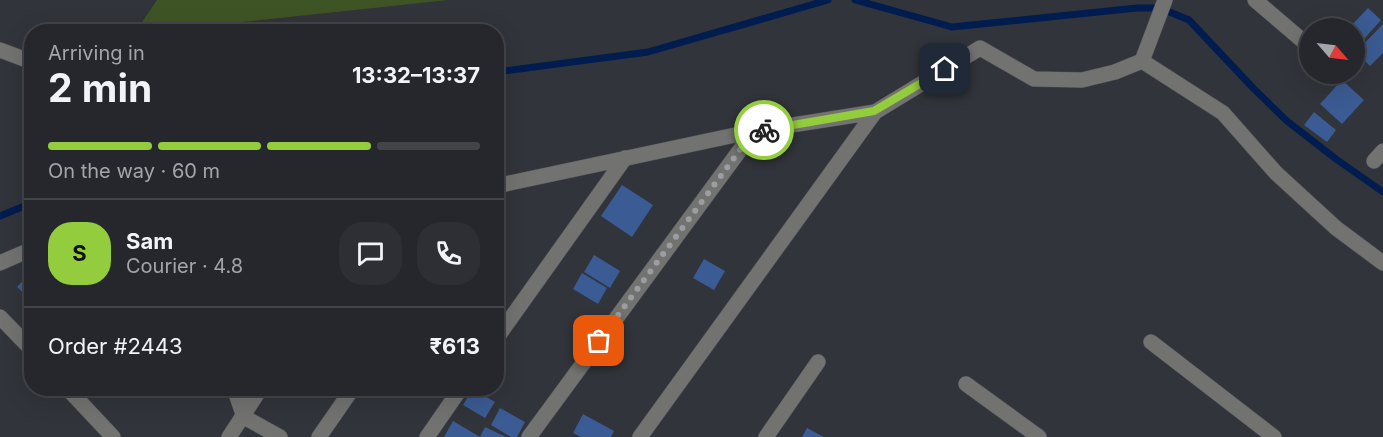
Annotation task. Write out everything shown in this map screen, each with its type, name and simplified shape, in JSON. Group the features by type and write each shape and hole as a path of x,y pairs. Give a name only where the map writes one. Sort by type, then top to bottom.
{"street":[{"path":"504,184 754,131 874,111 980,48 1034,80 1082,80 1115,72 1142,61 1165,0"},
{"path":"1255,0 1299,38"},
{"path":"0,50 24,59"},
{"path":"1142,61 1223,113 1276,173 1336,228 1383,263"},
{"path":"640,437 874,111"},
{"path":"529,437 754,131"},
{"path":"504,328 625,158"},
{"path":"0,263 24,252"},
{"path":"0,317 24,342"},
{"path":"1151,342 1274,437"},
{"path":"766,437 818,362"},
{"path":"966,384 1039,437"},
{"path":"75,396 113,437"},
{"path":"237,396 244,417 280,437"},
{"path":"229,437 256,396"},
{"path":"319,437 347,396"},
{"path":"427,437 455,396"}],"green space":[{"path":"157,0 448,0 223,24 141,24"}],"building":[{"path":"1368,8 1381,20 1365,38 1365,18 1358,18"},
{"path":"1383,24 1383,53 1370,66 1365,61 1365,43"},
{"path":"1338,84 1346,84 1364,100 1342,124 1320,104"},
{"path":"1314,112 1336,130 1327,142 1304,125"},
{"path":"622,185 653,205 632,237 601,216"},
{"path":"594,255 620,271 610,288 584,272"},
{"path":"704,259 725,271 714,290 693,278"},
{"path":"582,273 607,288 598,304 573,289"},
{"path":"24,280 24,294 17,287"},
{"path":"469,396 485,396 495,402 485,418 463,405"},
{"path":"500,408 525,422 517,437 511,437 491,425"},
{"path":"583,414 614,431 611,437 581,437 573,433"},
{"path":"453,421 480,437 444,437"},
{"path":"485,427 506,437 480,437"},
{"path":"807,428 824,437 802,437"}],"waterway":[{"path":"504,71 648,52 828,0"},
{"path":"855,0 952,27 1137,8 1160,8 1189,20 1287,121 1383,192"},
{"path":"0,216 24,206"}],"way so far":[{"path":"599,341 754,131 764,130"}],"route":[{"path":"764,130 874,111 945,69"}]}
